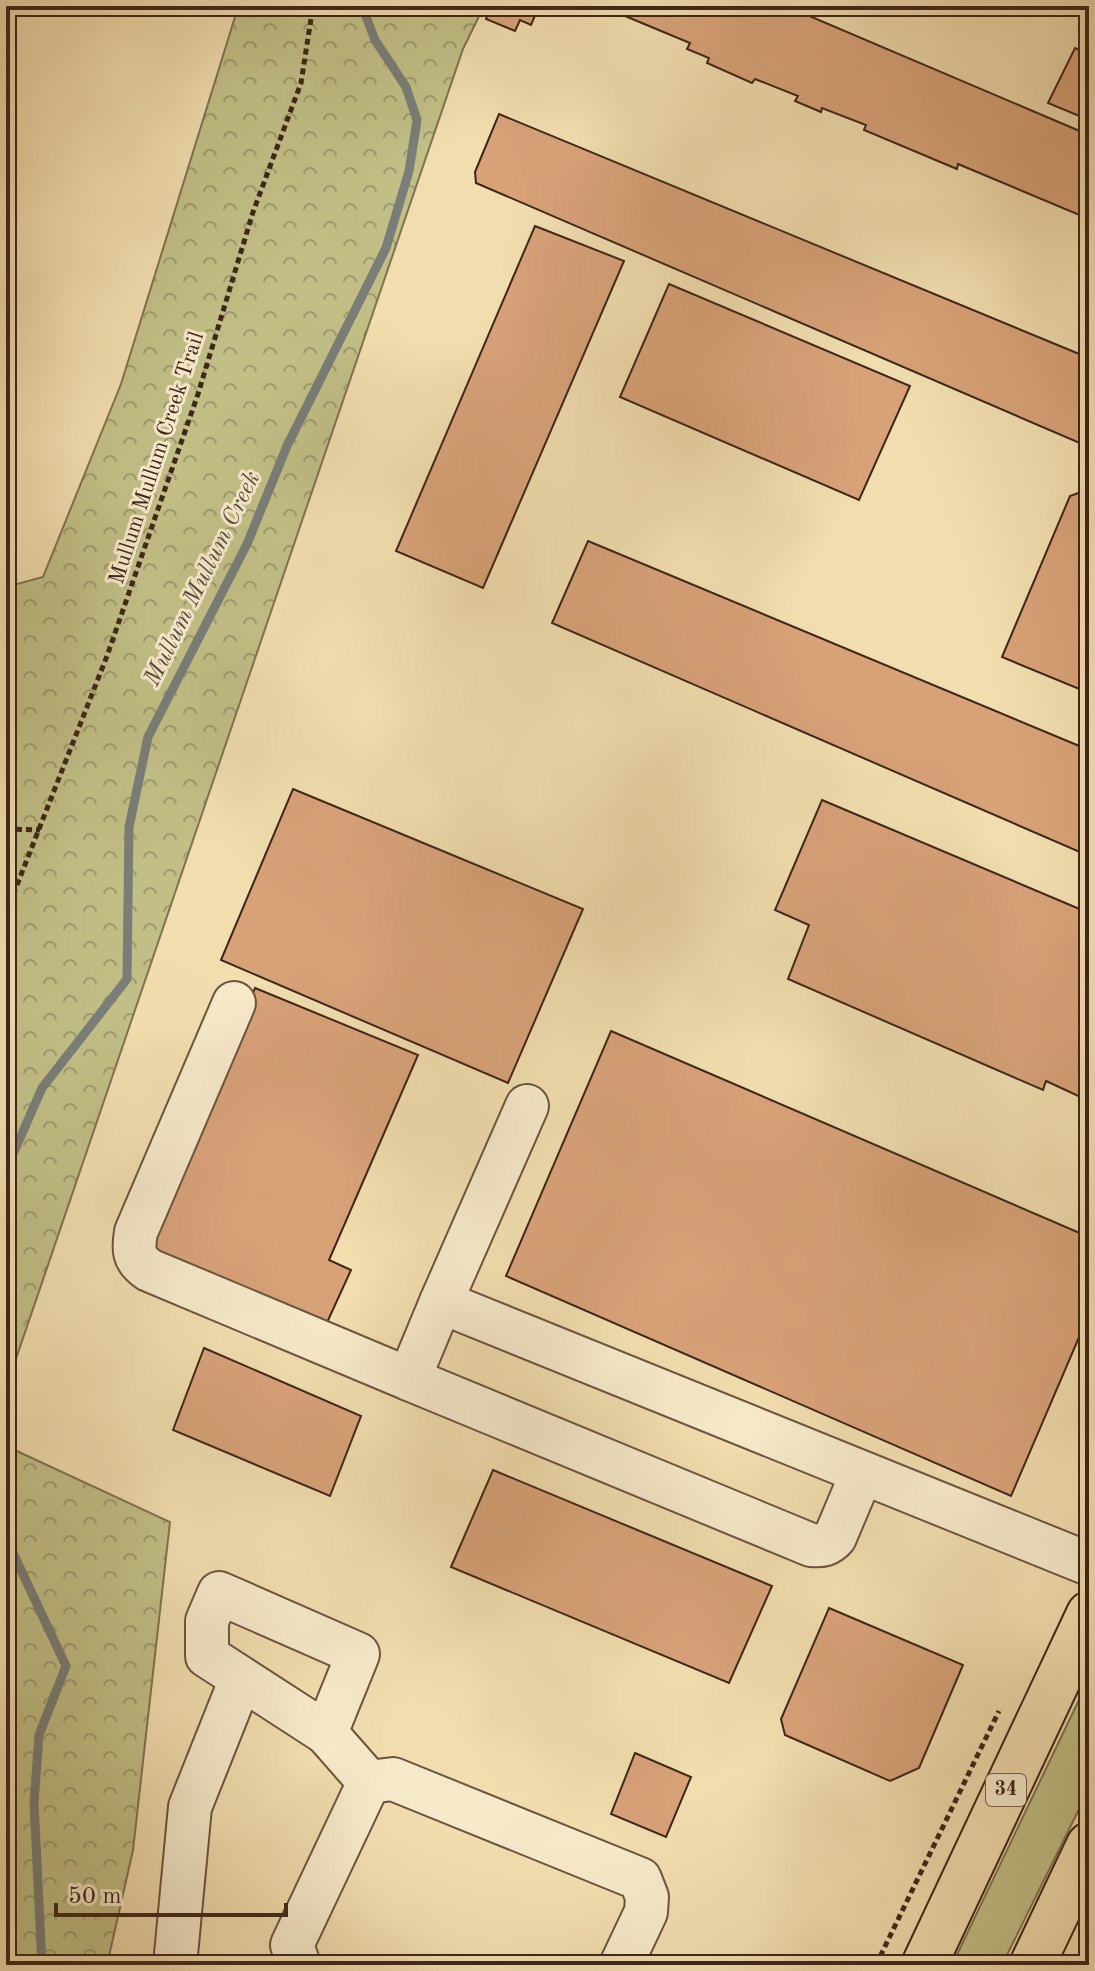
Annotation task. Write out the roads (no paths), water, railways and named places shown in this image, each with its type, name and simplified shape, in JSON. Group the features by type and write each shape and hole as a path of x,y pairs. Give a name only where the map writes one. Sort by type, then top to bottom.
{"highway":[{"name":"34","path":"924,1965 1089,1614"},
{"path":"1032,1965 1089,1845"}],"lane":[{"path":"234,1003 136,1232 133,1249 137,1262 149,1270 811,1545 830,1543 835,1537 862,1473"},
{"path":"409,1379 527,1106"},
{"path":"441,1302 1089,1564"},
{"path":"326,1733 358,1654 219,1593 207,1621 207,1656 326,1733 369,1782"},
{"path":"175,1965 190,1807 241,1679"},
{"path":"369,1782 393,1779 640,1879 647,1897 646,1912 621,1965"},
{"path":"299,1965 292,1945 369,1782"}],"waterway":[{"name":"Mullum Mullum Creek","path":"6,1170 42,1088 127,979 129,827 148,737 247,544 287,446 386,248 409,171 417,120 406,87 375,40 362,6"},
{"name":"Mullum Mullum Creek","path":"6,1538 66,1666 39,1735 34,1803 42,1965"}]}
